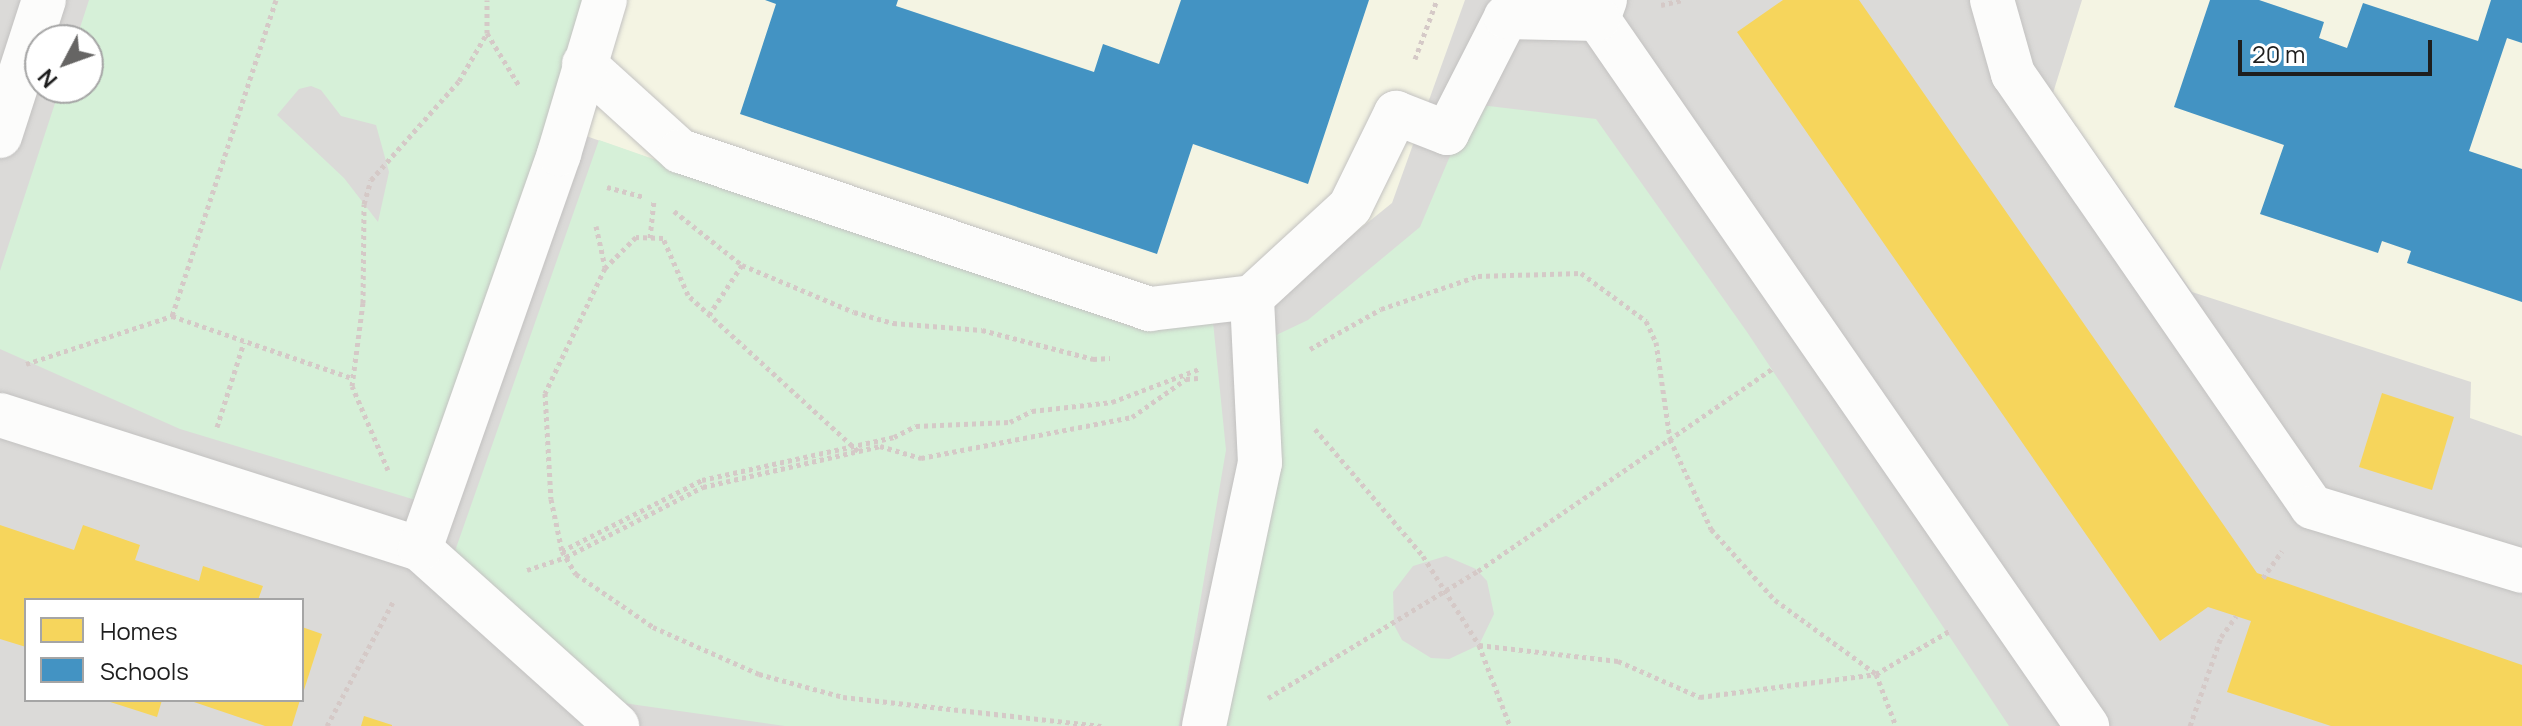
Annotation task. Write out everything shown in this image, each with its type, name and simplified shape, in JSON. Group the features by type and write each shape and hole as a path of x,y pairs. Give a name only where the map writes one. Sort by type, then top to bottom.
{"lane":[{"path":"0,136 44,0"},
{"path":"420,549 559,154 605,0"},
{"path":"1992,0 2013,74 2312,507 2522,571"},
{"path":"1204,726 1260,463 1237,363 1252,297 1350,207 1396,113 1447,133 1506,17 1601,10 2087,726"},
{"path":"584,64 680,151 1150,309 1252,297"},
{"path":"0,415 420,549 618,726"}],"path":[{"path":"172,316 276,0"},
{"path":"393,483 352,378 363,303 361,225 371,180 459,81 487,33 487,0"},
{"path":"600,186 654,201 742,265 893,323 982,330 1093,359 1125,356"},
{"path":"650,238 654,201"},
{"path":"858,451 854,443 688,295 663,238 636,237 605,268 545,393 551,499 564,554 576,574 653,627 759,674 843,697 1101,726"},
{"path":"709,315 742,265"},
{"path":"564,554 702,480 854,443 894,437 916,426 1010,422 1032,411 1112,402 1174,375 1237,363 1294,358 1381,309 1478,276 1581,273 1646,321 1656,342 1670,439 1711,529 1752,578 1876,674 1896,726"},
{"path":"26,363 172,316 352,378"},
{"path":"213,440 244,342"},
{"path":"469,590 564,554 703,487 880,446 921,458 1132,417 1186,379 1218,378 1237,363"},
{"path":"1163,368 1174,375"},
{"path":"1263,701 1444,592 1770,371"},
{"path":"1311,423 1423,556 1479,645 1510,726"},
{"path":"327,726 420,549"},
{"path":"2190,726 2221,637 2236,616"},
{"path":"1479,645 1618,661 1700,697 1876,674 1944,635"}],"shaded area":[{"path":"0,0 2522,0 2522,726 0,726"},
{"path":"589,0 1465,0 1392,203 1251,317 1141,330 566,129"},
{"path":"2082,0 2522,0 2522,436 2470,418 2471,382 2192,292 2053,93"}],"green space":[{"path":"89,0 589,0 419,501 180,429 0,349 0,271 55,104 104,104 104,24 81,24","holes":["311,86 321,90 341,116 376,125 389,172 378,222 344,178 277,115 299,89"]},
{"path":"1472,104 1596,119 1747,332 2009,726 1218,726 1266,340 1308,320 1420,227","holes":["1446,556 1476,569 1487,581 1494,614 1479,645 1449,659 1431,658 1402,640 1394,625 1393,592 1413,566"]},
{"path":"599,140 1141,330 1213,322 1226,450 1179,726 785,726 623,703 455,551"}],"building: Homes":[{"path":"1783,0 1859,0 2257,573 2522,665 2522,726 2331,726 2227,692 2251,621 2208,607 2160,641 1737,32"},
{"path":"2382,393 2454,417 2432,490 2359,467"},
{"path":"0,525 74,550 83,525 140,545 135,560 199,581 203,566 263,586 259,598 24,598 24,646 0,639"},
{"path":"304,628 322,634 304,690"},
{"path":"110,702 161,702 157,717"},
{"path":"194,702 299,702 292,726 265,726"},
{"path":"364,716 392,725 392,726 361,726"}],"building: Schools":[{"path":"765,0 898,0 896,6 1094,72 1103,44 1159,64 1181,0 1369,0 1308,184 1193,144 1157,254 740,114 776,4"},
{"path":"2210,0 2259,0 2324,22 2319,38 2347,48 2363,3 2478,41 2491,0 2522,0 2522,43 2507,38 2469,151 2522,169 2522,302 2407,263 2411,251 2382,241 2378,253 2260,214 2284,145 2174,107"}]}
